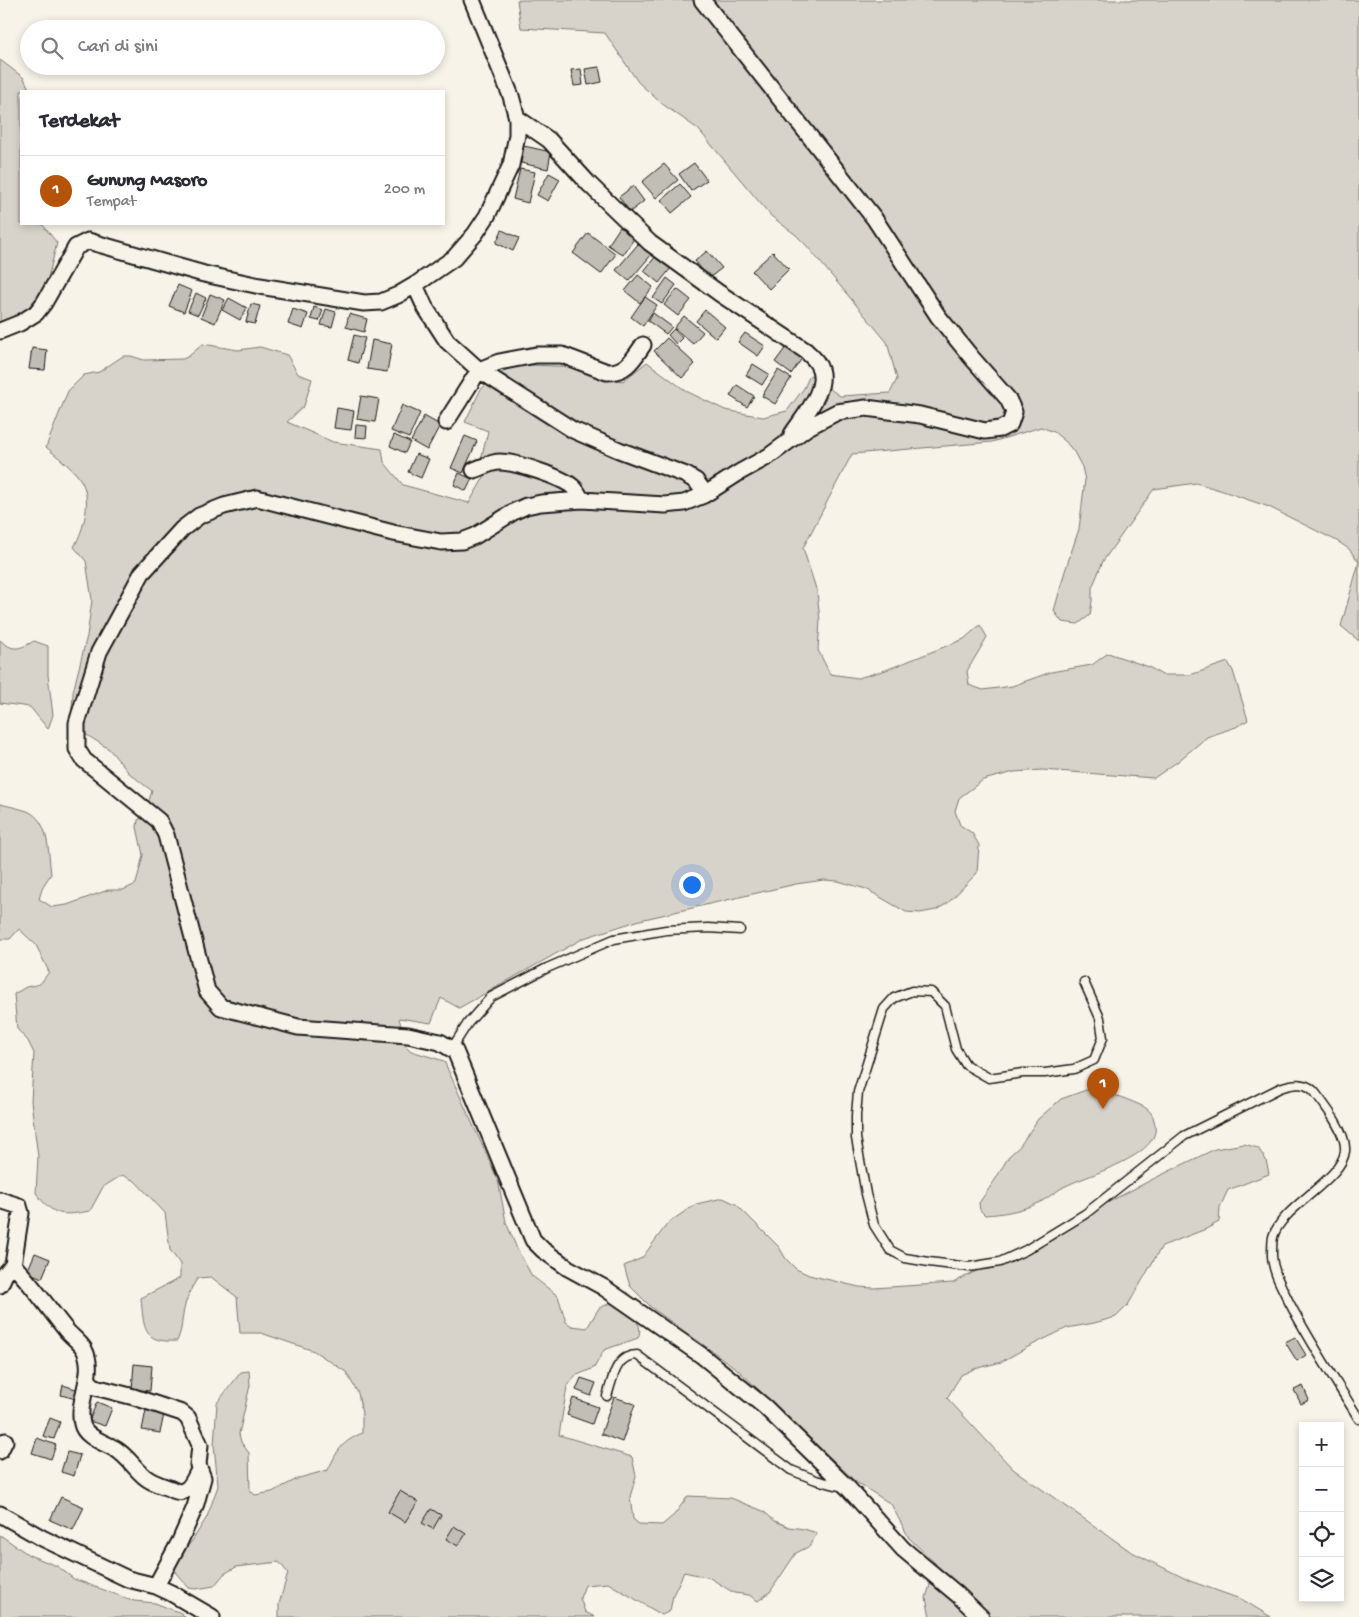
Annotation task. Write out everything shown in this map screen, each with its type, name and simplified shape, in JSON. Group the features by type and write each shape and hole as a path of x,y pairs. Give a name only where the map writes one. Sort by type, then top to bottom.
{"street":[{"path":"0,331 20,324 36,313 44,303 76,247 88,242 204,274 260,286 372,303 381,302 398,295 454,258 475,234 487,216 511,165 517,135 517,118 508,87 472,0"},
{"path":"702,0 874,218 938,316 1008,398 1014,412 1010,424 1000,430 986,431 920,415 866,408 837,412 808,427 769,456 704,495 684,503 665,505 582,500 526,506 475,536 462,541 441,542 393,533 257,498 224,506 199,516 182,529 142,573 100,652 77,723 77,749 84,760 159,821 166,835 207,991 220,1007 298,1027 408,1035 440,1042 452,1048 455,1051 533,1240 543,1250 568,1268 604,1287 701,1355 765,1407 848,1488 903,1549 981,1617"},
{"path":"517,118 549,140 589,184 650,243 806,352 818,364 821,378 818,396 785,444"},
{"path":"415,285 425,308 447,341 479,370 572,430 618,450 686,475 696,481 702,488 704,495"},
{"path":"446,422 479,370 512,359 536,355 562,355 607,372 612,372 629,365 644,345"},
{"path":"474,470 500,462 529,468 573,487 582,500"},
{"path":"0,1200 19,1206 21,1213 13,1265 5,1274 0,1285"},
{"path":"13,1265 29,1281 68,1332 82,1347 87,1361 88,1378 81,1408 82,1426 85,1432 118,1451 145,1477 179,1492 189,1488 199,1470 200,1444 186,1416 150,1402 95,1387 89,1382 88,1378"},
{"path":"156,1586 180,1541 195,1507 203,1478 199,1470"},
{"path":"0,1514 42,1538 128,1579 156,1586 189,1602 212,1617"}],"lane":[{"path":"452,1048 468,1023 491,997 548,968 614,939 666,930 708,928 740,930"},
{"path":"1084,982 1100,1018 1104,1038 1094,1060 1074,1069 990,1078 966,1065 956,1049 945,1006 931,992 912,991 894,998 884,1009 858,1092 856,1115 856,1138 866,1194 874,1225 890,1250 905,1258 969,1266 1000,1262 1026,1250 1085,1214 1184,1136 1280,1088 1292,1084 1305,1085 1316,1092 1342,1132 1345,1151 1340,1166 1283,1220 1273,1237 1272,1258 1277,1276 1305,1333 1359,1419"},
{"path":"607,1396 619,1362 629,1355 637,1355 791,1470 816,1480 848,1488"}],"shaded area":[{"path":"517,0 1359,0 1359,562 1349,549 1337,541 1269,507 1196,483 1154,489 1103,561 1092,588 1090,615 1078,624 1062,622 1054,611 1079,529 1085,480 1082,467 1074,452 1054,432 1041,427 992,442 852,454 803,548 817,592 820,621 818,650 830,674 858,678 886,670 964,639 980,625 987,637 967,671 969,685 983,690 1012,686 1051,672 1092,665 1108,653 1149,667 1162,675 1190,675 1228,662 1233,671 1248,720 1236,727 1207,737 1154,778 1042,770 1014,772 983,780 959,798 955,811 960,825 972,833 979,845 977,873 948,903 936,910 920,913 906,912 866,889 838,881 824,880 796,884 640,920 584,938 459,1008 441,998 431,1023 399,1018 406,1046 411,1051 444,1061 498,1180 506,1222 517,1249 532,1276 558,1296 566,1322 572,1326 587,1328 599,1308 611,1303 633,1317 639,1326 638,1338 604,1350 594,1368 575,1376 567,1387 559,1435 632,1457 636,1476 630,1497 633,1519 639,1524 662,1525 674,1515 688,1496 731,1498 763,1511 775,1521 789,1527 817,1533 810,1546 796,1553 770,1592 758,1601 749,1595 734,1593 710,1578 684,1572 673,1595 670,1611 662,1615 608,1583 585,1585 580,1598 585,1612 595,1617 279,1617 279,1604 288,1573 279,1562 236,1567 224,1574 214,1586 196,1589 189,1588 175,1572 177,1558 192,1541 207,1517 218,1486 214,1445 217,1403 241,1372 249,1371 250,1385 239,1434 241,1442 249,1453 250,1490 255,1495 272,1492 299,1478 328,1470 341,1447 362,1433 362,1414 358,1393 346,1372 314,1351 261,1333 240,1333 237,1297 211,1277 198,1278 188,1295 181,1331 177,1341 166,1341 151,1336 144,1325 141,1298 180,1278 180,1264 170,1250 165,1213 135,1181 122,1175 103,1187 90,1211 72,1214 59,1213 48,1207 36,1193 38,1157 31,1101 34,1053 28,1041 17,1029 14,994 26,987 40,984 49,972 36,945 19,929 10,939 0,939 0,804 35,815 44,829 51,874 43,886 39,899 52,907 67,905 108,890 123,890 136,884 143,855 137,827 138,820 144,816 152,791 129,773 109,749 71,725 73,692 87,636 92,600 86,561 74,547 84,523 86,495 77,475 46,447 68,391 84,375 99,372 123,356 144,360 183,359 203,344 238,350 260,347 287,355 298,374 312,379 304,406 287,422 333,442 382,449 384,462 403,485 469,503 487,472 482,456 488,431 465,422 481,389 508,368 530,365 580,367 605,378 623,381 647,362 686,391 725,410 763,417 787,411 804,388 810,375 840,396 890,393 897,379 887,342 806,245 771,216 698,129 661,103 638,82 605,33 521,28"},
{"path":"0,60 24,78 30,90 20,90 20,225 43,225 57,243 46,286 23,314 0,322"},
{"path":"1359,562 1359,641 1341,626"},
{"path":"0,640 13,648 25,646 34,641 48,646 48,675 53,715 48,729 30,707 0,703"},
{"path":"1086,1090 1120,1097 1147,1109 1152,1115 1155,1125 1154,1136 1147,1145 1123,1162 1065,1186 1034,1205 1010,1212 985,1215 980,1210 979,1203 1009,1156 1020,1146 1038,1119 1061,1099"},
{"path":"1244,1144 1258,1148 1266,1160 1269,1174 1228,1190 1220,1207 1219,1222 1162,1246 1128,1305 1116,1317 1067,1328 1001,1362 974,1369 961,1375 947,1398 1013,1469 1130,1551 1190,1581 1243,1600 1271,1617 930,1617 926,1598 936,1564 909,1538 891,1504 856,1482 737,1369 652,1308 630,1286 624,1266 642,1258 668,1223 696,1204 723,1198 736,1204 779,1247 786,1259 796,1269 809,1275 859,1287 873,1288 953,1283 1153,1179 1215,1149"},
{"path":"0,1535 29,1555 57,1566 74,1579 134,1601 155,1603 181,1613 185,1617 0,1617"}],"building":[{"path":"599,67 602,82 588,85 585,69"},
{"path":"581,69 583,85 574,86 571,70"},
{"path":"524,146 551,152 548,169 521,163"},
{"path":"694,163 707,180 691,191 679,174"},
{"path":"664,164 678,180 656,198 642,182"},
{"path":"520,169 535,172 528,203 513,199"},
{"path":"549,173 560,179 548,201 537,195"},
{"path":"680,184 691,197 672,213 661,200"},
{"path":"633,186 644,201 630,212 619,197"},
{"path":"620,227 635,237 623,255 608,245"},
{"path":"502,230 519,238 513,251 496,243"},
{"path":"588,233 616,254 601,274 573,253"},
{"path":"639,243 652,254 629,281 616,270"},
{"path":"707,251 722,268 709,278 695,261"},
{"path":"773,252 789,269 769,289 752,271"},
{"path":"656,256 671,268 659,283 644,271"},
{"path":"638,275 653,287 640,303 625,291"},
{"path":"667,278 676,285 662,304 653,298"},
{"path":"178,285 192,291 184,312 169,306"},
{"path":"677,289 691,300 678,316 664,305"},
{"path":"196,293 206,298 198,315 188,311"},
{"path":"210,294 225,300 215,323 201,317"},
{"path":"645,297 657,305 643,326 631,317"},
{"path":"229,298 247,308 240,320 222,310"},
{"path":"251,304 260,306 255,324 246,322"},
{"path":"314,307 323,310 319,321 311,319"},
{"path":"293,309 308,314 303,329 288,324"},
{"path":"326,309 336,312 332,327 321,325"},
{"path":"705,310 725,327 716,338 696,321"},
{"path":"653,313 672,327 666,334 648,321"},
{"path":"349,314 367,319 364,332 346,327"},
{"path":"684,316 703,332 693,344 674,328"},
{"path":"674,329 682,338 676,344 668,335"},
{"path":"745,333 765,346 758,356 738,342"},
{"path":"354,335 365,338 358,363 348,360"},
{"path":"667,338 695,364 682,378 654,351"},
{"path":"372,340 392,344 387,372 367,369"},
{"path":"787,346 803,357 791,374 775,362"},
{"path":"32,348 47,350 45,370 29,369"},
{"path":"753,364 769,374 762,385 746,375"},
{"path":"778,370 791,378 775,404 762,396"},
{"path":"737,385 754,396 747,407 730,396"},
{"path":"361,396 379,399 375,422 357,419"},
{"path":"402,405 420,413 409,438 391,431"},
{"path":"337,408 354,411 351,430 334,428"},
{"path":"424,416 440,425 427,450 411,441"},
{"path":"356,425 367,426 366,438 355,437"},
{"path":"394,435 410,442 405,453 390,446"},
{"path":"465,436 477,441 463,473 451,468"},
{"path":"416,454 429,459 421,478 408,472"},
{"path":"459,473 472,479 466,491 454,485"},
{"path":"35,1253 50,1259 42,1278 27,1272"},
{"path":"1295,1337 1306,1355 1297,1361 1285,1342"},
{"path":"134,1364 152,1366 150,1391 132,1389"},
{"path":"581,1378 596,1383 591,1396 576,1390"},
{"path":"63,1385 79,1390 76,1399 61,1395"},
{"path":"1303,1386 1309,1400 1301,1404 1294,1390"},
{"path":"614,1397 635,1404 622,1442 601,1434"},
{"path":"573,1398 598,1407 592,1424 567,1415"},
{"path":"97,1402 112,1408 105,1426 89,1421"},
{"path":"146,1410 164,1414 160,1433 142,1430"},
{"path":"50,1418 60,1422 54,1439 43,1436"},
{"path":"37,1438 56,1445 51,1459 32,1453"},
{"path":"67,1452 80,1455 74,1476 61,1472"},
{"path":"400,1491 418,1502 405,1522 388,1512"},
{"path":"61,1497 84,1507 73,1530 50,1520"},
{"path":"431,1509 441,1515 433,1529 422,1523"},
{"path":"454,1526 466,1534 458,1546 446,1539"}],"place":[{"name":"Gunung Masoro","path":"1103,1109"}]}
